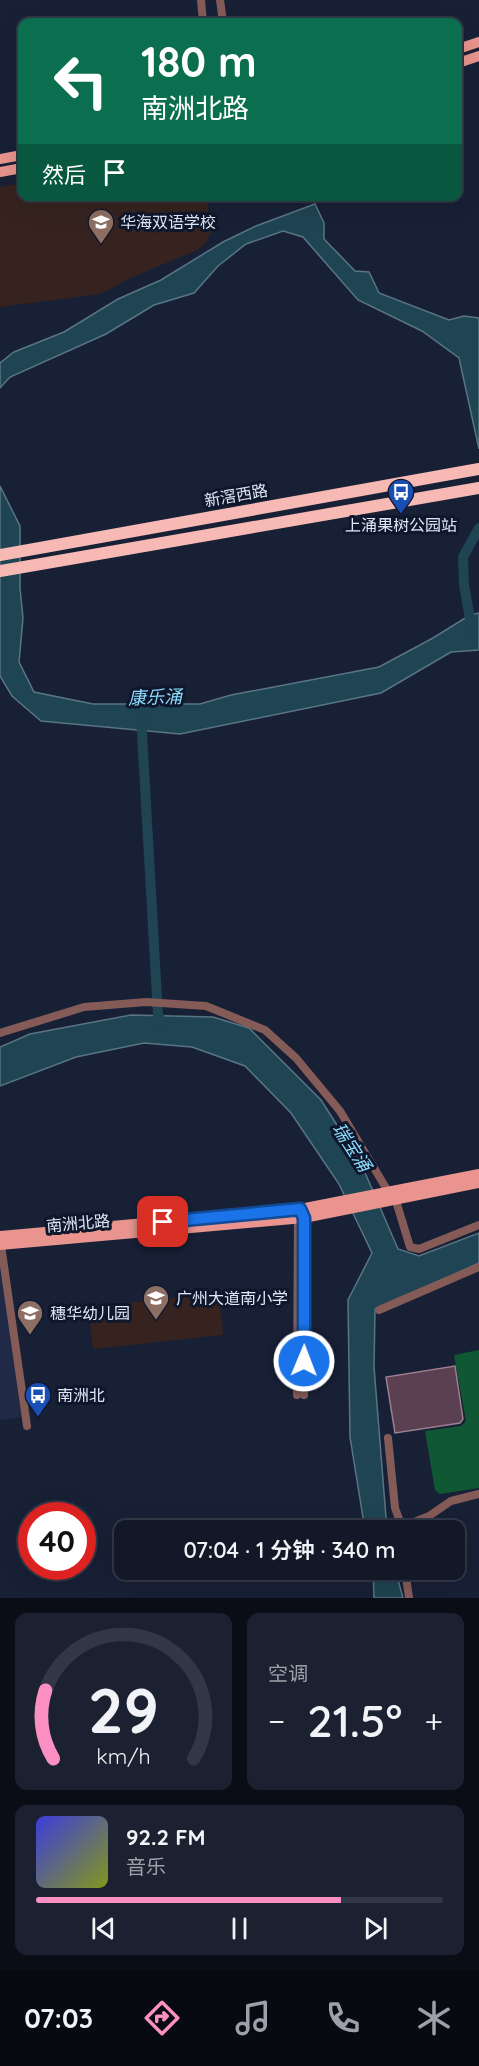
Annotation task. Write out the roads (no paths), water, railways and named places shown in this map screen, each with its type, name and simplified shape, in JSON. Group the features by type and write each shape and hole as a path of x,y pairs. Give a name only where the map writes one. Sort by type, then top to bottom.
{"highway":[{"name":"新滘西路","path":"0,555 479,469"},
{"path":"0,571 474,489"}],"main road":[{"path":"462,48 479,42"},
{"path":"462,62 479,56"},
{"path":"0,159 18,156"},
{"path":"0,172 18,169"},
{"name":"南洲北路","path":"388,1198 479,1174"},
{"name":"南洲北路","path":"0,1245 301,1215 479,1183"},
{"name":"南洲北路","path":"0,1236 301,1215"}],"street":[{"path":"201,0 203,18"},
{"path":"220,0 222,18"},
{"path":"0,1033 84,1007 146,1002 206,1006 265,1030 296,1058 340,1111 388,1198 410,1247 419,1249 479,1225"},
{"path":"301,1215 301,1395"},
{"path":"0,1245 4,1299 27,1426"},
{"path":"379,1310 479,1267"},
{"path":"387,1438 394,1508 399,1520"},
{"path":"420,1520 451,1501 479,1494"},
{"path":"407,1580 409,1598"}],"waterway":[{"path":"472,630 464,585 463,557 479,528"},
{"name":"康乐涌","path":"141,716 158,1015 164,1026"}],"place":[{"name":"华海双语学校","path":"101,245"},
{"name":"上涌果树公园站","path":"401,515"},
{"name":"广州大道南小学","path":"156,1321"},
{"name":"穗华幼儿园","path":"30,1336"},
{"name":"南洲北","path":"38,1418"}],"water label":[{"name":"瑞宝涌","path":"352,1147"}]}
